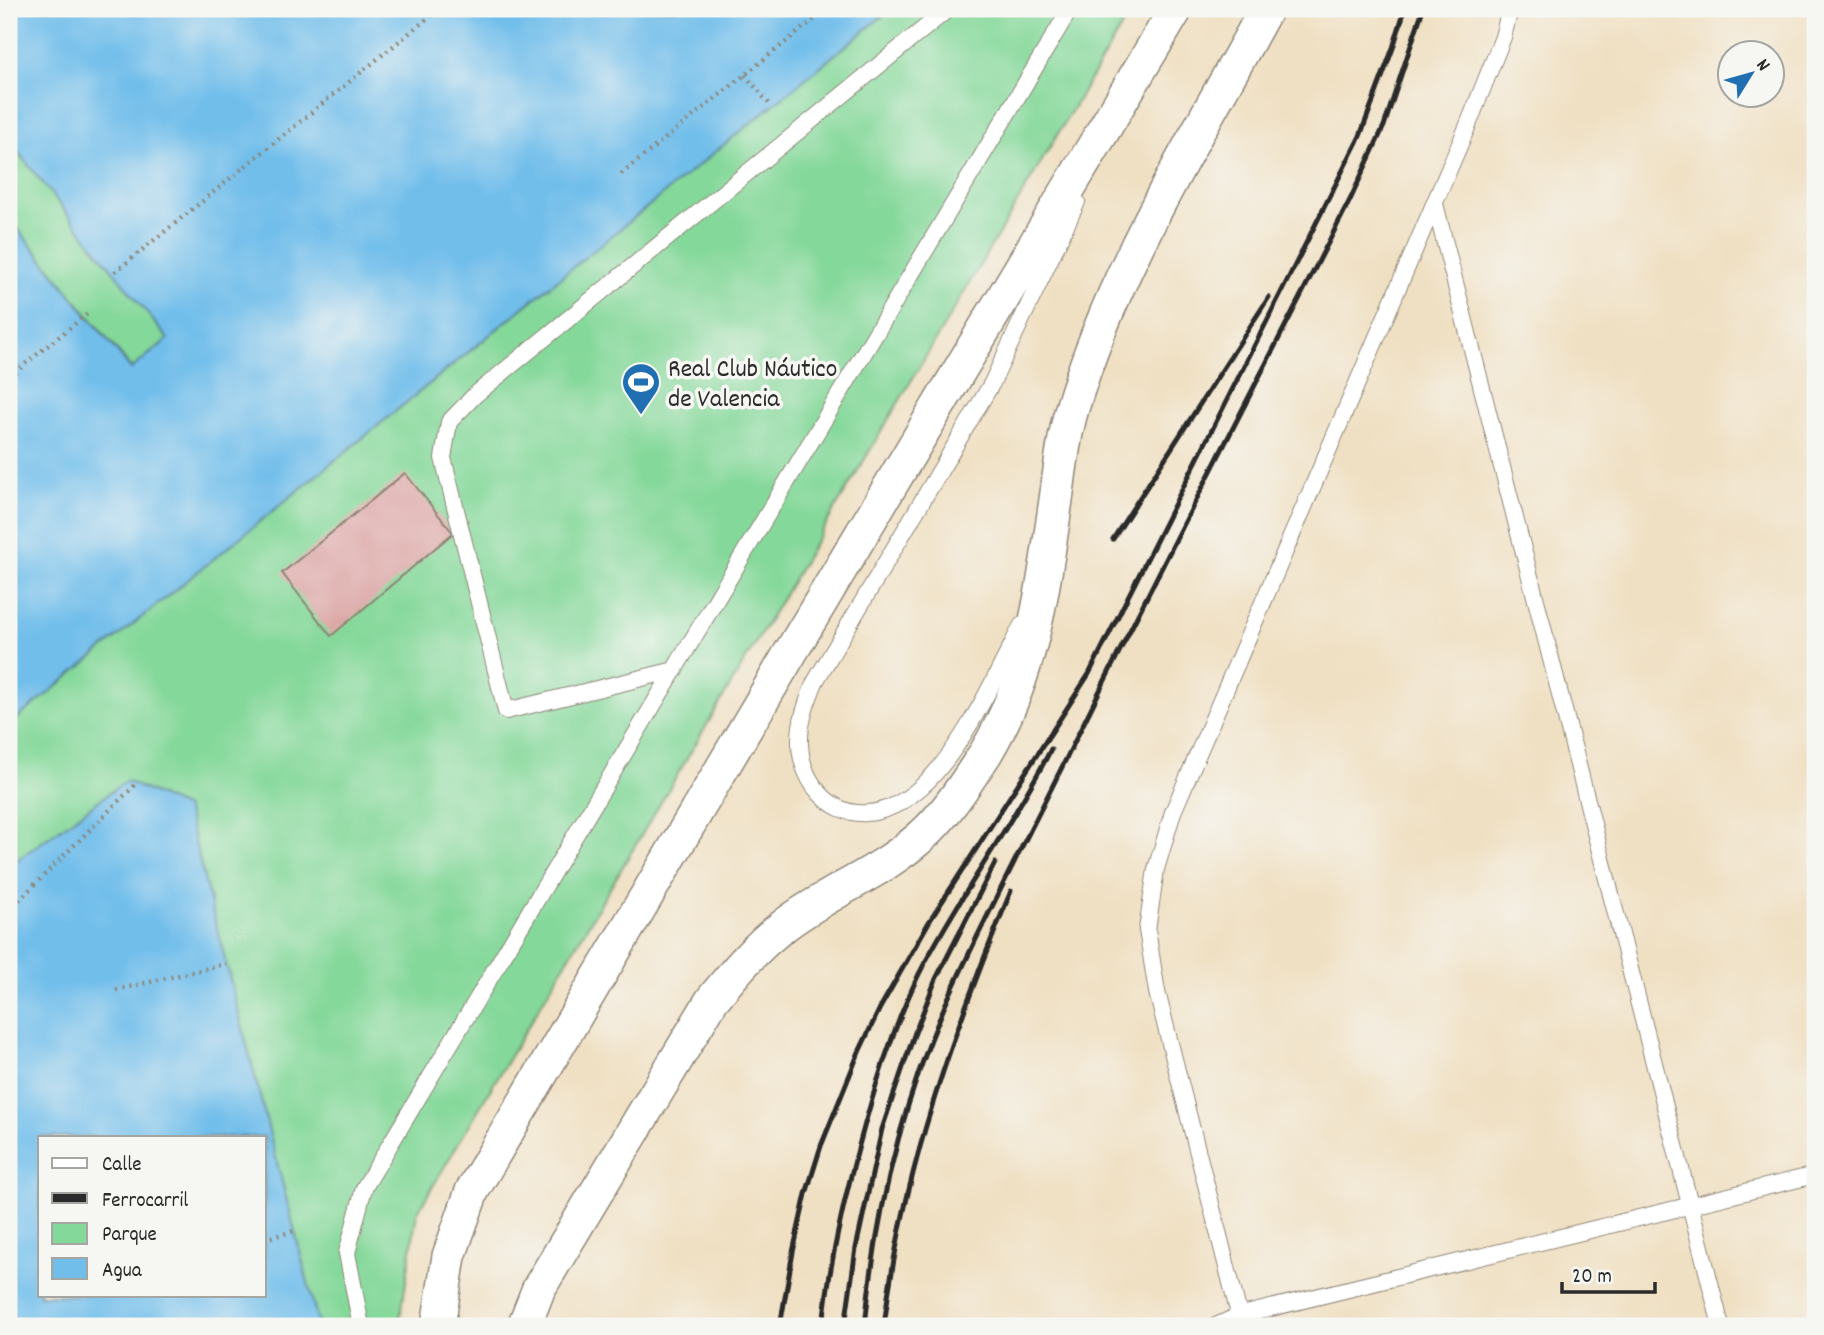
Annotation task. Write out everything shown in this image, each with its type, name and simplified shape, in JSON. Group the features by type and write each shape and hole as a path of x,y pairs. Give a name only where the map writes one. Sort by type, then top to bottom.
{"street":[{"path":"438,1326 449,1256 471,1191 1176,9"},
{"path":"524,1326 539,1289 712,1000 743,962 784,925 894,859 925,833 946,810 984,755 1006,717 1031,646 1044,583 1070,417 1096,335 1126,264 1266,9"}],"lane":[{"path":"675,670 506,711 443,458 449,422 475,395 947,9"},
{"path":"361,1326 347,1253 365,1188 1070,9"},
{"path":"1240,1323 1157,992 1147,930 1156,869 1173,812 1435,204 1503,37 1510,9"},
{"path":"1044,583 988,692 936,772 920,788 883,810 866,813 849,811 818,792 807,776 800,744 805,707 815,682 992,383 1135,80"},
{"path":"1435,204 1721,1326"},
{"path":"1216,1326 1240,1323 1815,1175"}],"path":[{"path":"115,272 439,9"},
{"path":"621,174 827,9"},
{"path":"745,75 771,106"},
{"path":"9,377 87,314"},
{"path":"9,910 135,785"},
{"path":"116,990 226,964"},
{"path":"266,1238 295,1231"}],"green space":[{"name":"Real Club Náutico de Valencia","path":"891,9 1132,9 417,1213 399,1326 319,1326 186,808 126,781 9,866 9,725"},
{"path":"9,141 168,339 132,369 9,218"}],"water":[{"path":"9,9 891,9 9,725 9,218 131,369 168,339 9,141"},
{"path":"126,781 186,808 319,1326 9,1326 9,866"}],"building":[{"path":"405,473 453,533 331,636 282,573"}],"railway":[{"path":"780,1326 806,1194 821,1146 859,1052 880,1008 929,922 1089,674 1360,136 1405,9"},
{"path":"865,1326 884,1198 906,1114 934,1032 980,932 1103,683 1350,200 1384,126 1423,9"},
{"path":"1113,539 1269,297"},
{"path":"823,1326 832,1259 847,1193 877,1082 900,1017 934,945 1051,749"},
{"path":"845,1326 856,1248 882,1129 936,979 995,863"},
{"path":"884,1326 903,1214 932,1104 969,997 1011,891"}],"place":[{"name":"Real Club Náutico de Valencia","path":"641,416"}]}
